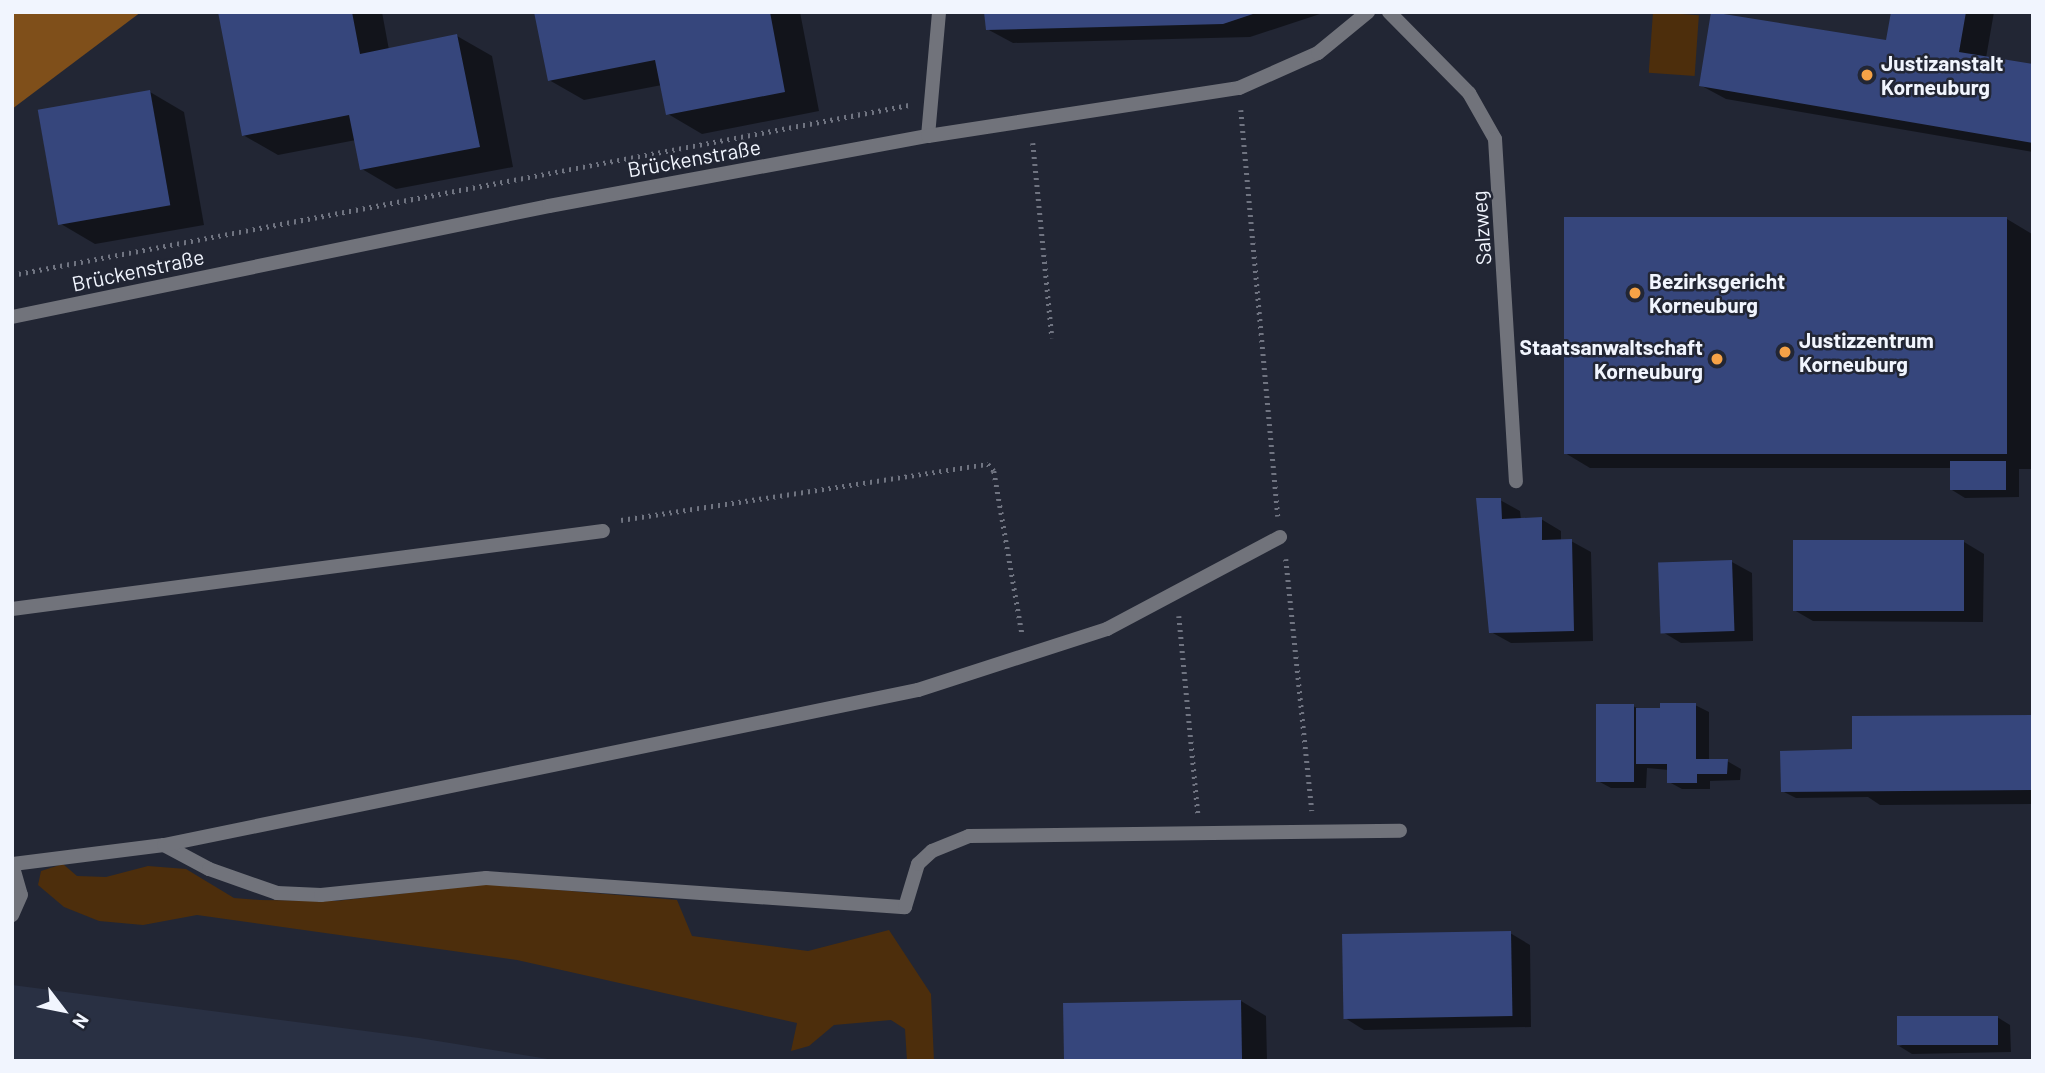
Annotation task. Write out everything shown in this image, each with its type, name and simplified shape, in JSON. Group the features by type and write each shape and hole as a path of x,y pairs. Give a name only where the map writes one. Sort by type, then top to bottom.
{"street":[{"path":"928,136 939,12"},
{"name":"Brückenstraße","path":"12,317 549,206 928,136 1239,88 1318,53 1368,12"},
{"name":"Salzweg","path":"1390,12 1469,93 1495,139 1516,481"},
{"path":"12,609 603,531"},
{"path":"12,915 21,895 13,864 164,845 918,690 1107,629 1280,537"},
{"path":"164,845 209,869 277,893 321,895 486,878 905,907 918,864 932,851 969,836 1400,831"}],"path":[{"path":"1239,88 1280,537 1290,576 1313,832"},
{"path":"12,275 931,101"},
{"path":"1030,121 1052,338"},
{"path":"603,531 615,521 988,464 994,471 1026,655"},
{"path":"1177,594 1200,833"}],"shaded area":[{"path":"12,12 141,12 12,109"},
{"path":"1653,12 1699,15 1695,76 1649,73"},
{"path":"63,864 77,876 106,877 148,866 186,869 234,898 260,900 336,901 487,884 677,900 692,936 808,951 889,930 931,994 934,1061 907,1061 905,1029 891,1020 834,1025 809,1046 791,1051 797,1023 517,960 197,915 143,925 99,921 64,907 38,885 41,871"},
{"path":"12,985 419,1038 560,1061 12,1061"}],"building":[{"path":"218,12 352,12 360,54 457,34 480,147 360,170 349,115 242,136"},
{"path":"534,12 770,12 785,92 666,115 655,60 548,81"},
{"path":"984,12 1256,13 1223,24 986,30"},
{"name":"Justizanstalt Korneuburg","path":"1711,12 1886,40 1891,12 1966,12 1959,52 2033,64 2033,143 1699,86"},
{"path":"150,90 170,205 58,225 38,110"},
{"name":"Justizzentrum Korneuburg","path":"1564,217 2007,217 2007,454 1564,454"},
{"path":"1950,461 2006,461 2006,490 1950,490"},
{"path":"1476,498 1501,498 1502,519 1542,517 1542,540 1572,539 1574,631 1489,633"},
{"path":"1793,540 1964,540 1964,611 1793,611"},
{"path":"1732,560 1734,631 1661,634 1658,563"},
{"path":"1660,703 1696,703 1696,759 1728,759 1727,774 1697,774 1697,783 1667,783 1667,764 1636,764 1636,708 1660,708"},
{"path":"1596,704 1634,704 1634,782 1596,782"},
{"path":"2033,715 2033,790 1781,792 1780,751 1852,749 1852,716"},
{"path":"1511,931 1512,1016 1344,1019 1342,934"},
{"path":"1241,1000 1242,1061 1064,1061 1063,1003"},
{"path":"1897,1016 1998,1016 1998,1045 1897,1045"}],"place":[{"name":"Justizanstalt Korneuburg","path":"1867,75"},
{"name":"Bezirksgericht Korneuburg","path":"1635,293"},
{"name":"Justizzentrum Korneuburg","path":"1785,352"},
{"name":"Staatsanwaltschaft Korneuburg","path":"1717,359"}]}
